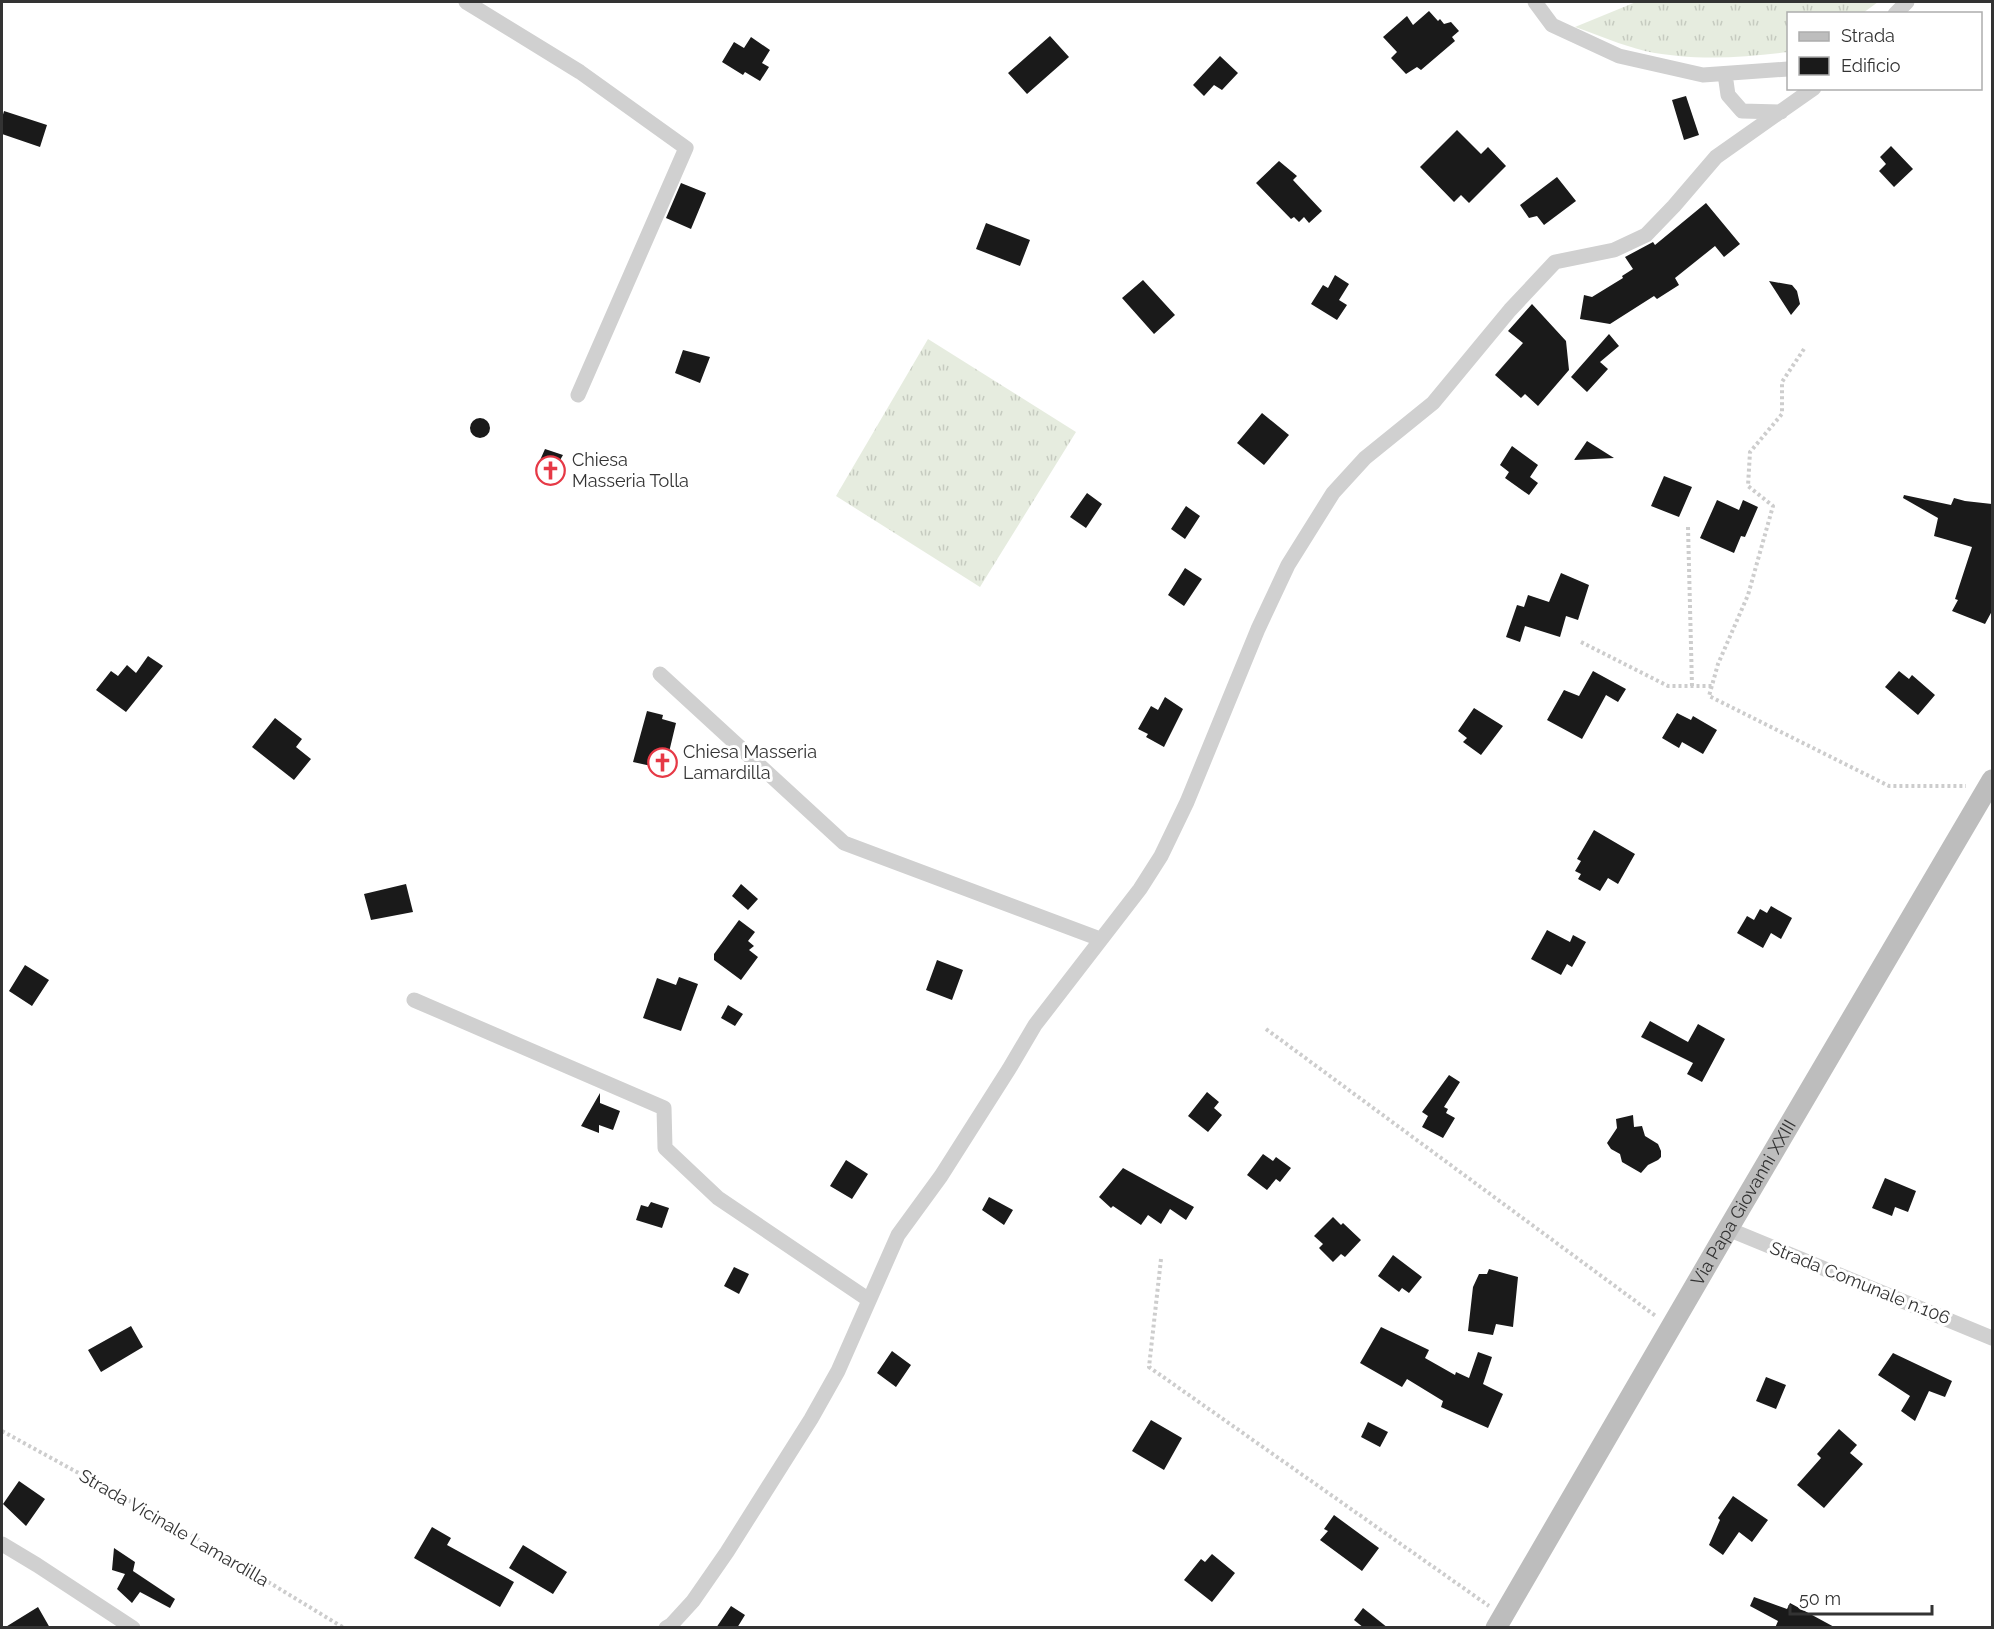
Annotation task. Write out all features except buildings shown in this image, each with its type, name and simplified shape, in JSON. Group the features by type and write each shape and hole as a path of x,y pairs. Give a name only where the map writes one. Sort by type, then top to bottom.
{"main road":[{"name":"Via Papa Giovanni XXIII","path":"1499,1622 1991,782"}],"street":[{"path":"466,2 580,72 686,148 578,395"},
{"path":"1535,2 1552,25 1619,56 1703,75 1787,69"},
{"path":"1725,74 1728,95 1742,111 1781,111"},
{"path":"666,1628 693,1601 727,1552 811,1419 838,1371 897,1235 946,1167 1035,1025 1140,889 1161,856 1187,802 1249,651 1288,565 1333,493 1365,458 1433,403 1510,310 1555,262 1614,250 1646,235 1716,157 1810,90"},
{"path":"660,674 844,843 1100,939"},
{"path":"414,1000 664,1108 665,1148 718,1198 869,1300"},
{"name":"Strada Comunale n.106","path":"1728,1229 1992,1338"},
{"path":"2,1544 133,1628"}],"path":[{"path":"1804,349 1782,382 1782,414 1750,452 1748,486 1773,506 1748,595 1718,664 1709,696 1889,786 1954,788 1991,782"},
{"path":"1688,527 1692,686"},
{"path":"1581,642 1668,687 1712,686"},
{"path":"1266,1029 1670,1327"},
{"path":"1161,1259 1149,1368 1499,1622"},
{"name":"Strada Vicinale Lamardilla","path":"2,1431 186,1532 345,1628"}],"green space":[{"path":"1636,2 1878,2 1864,12 1787,12 1787,52 1752,56 1699,57 1663,54 1627,46 1575,27"},
{"path":"928,339 1076,432 980,587 836,496"}],"place":[{"name":"Chiesa Masseria Tolla","path":"551,470"},
{"name":"Chiesa Masseria Lamardilla","path":"662,762"}]}
